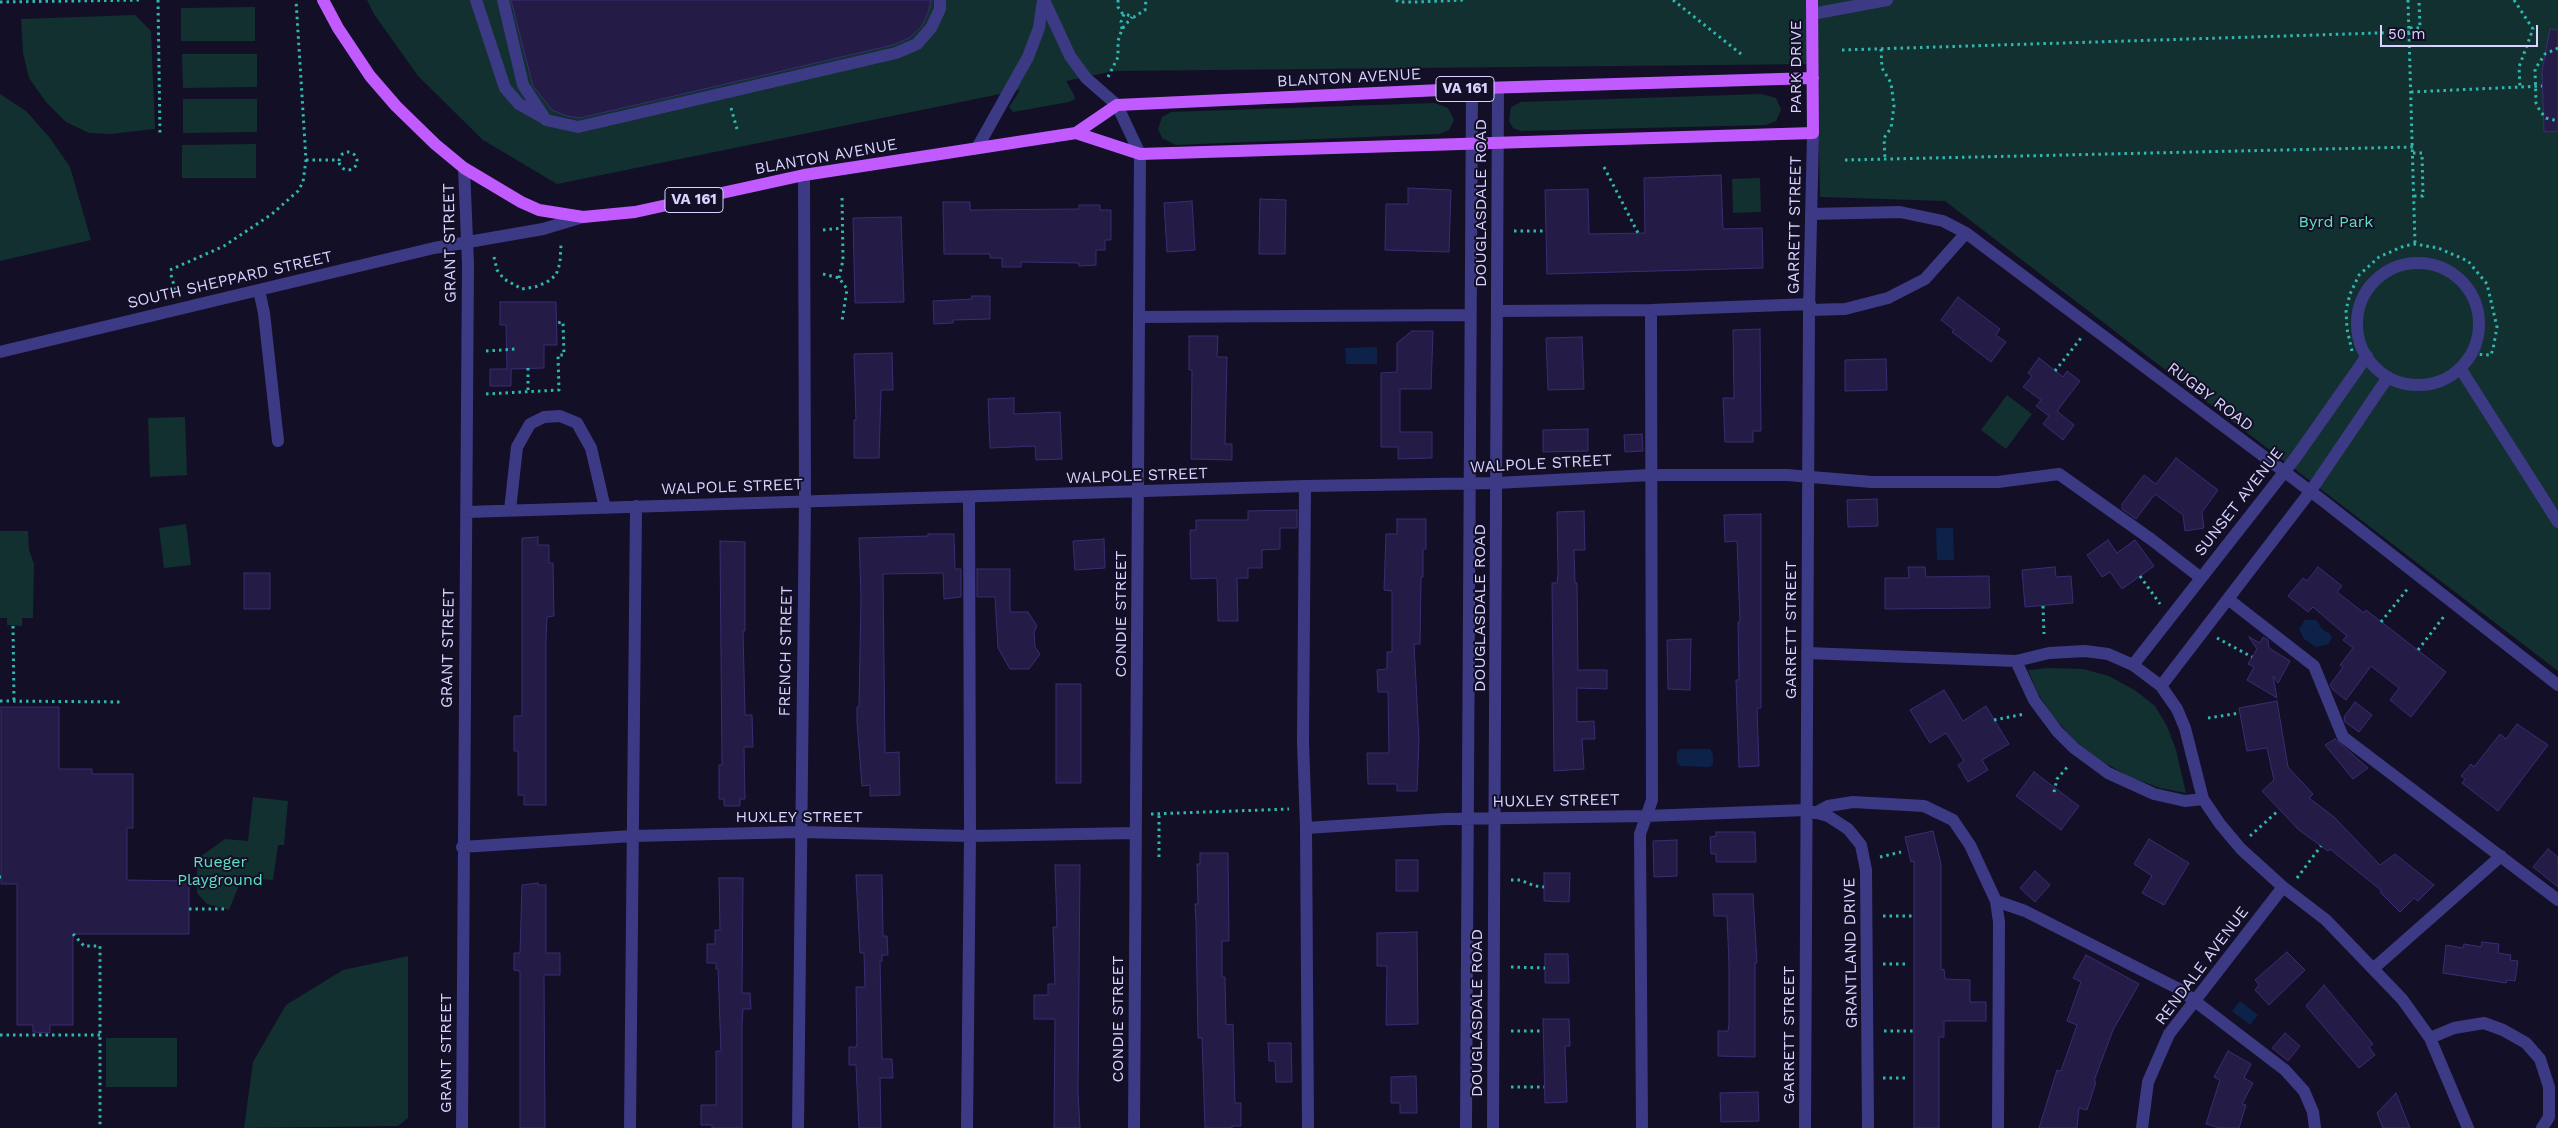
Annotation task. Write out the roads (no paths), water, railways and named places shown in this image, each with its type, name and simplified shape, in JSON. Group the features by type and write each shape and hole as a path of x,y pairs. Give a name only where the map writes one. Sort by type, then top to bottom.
{"main road":[{"name":"BLANTON AVENUE","path":"323,0 353,51 385,94 435,144 464,168 521,202 540,210 583,217 635,212 804,175 1076,134 1140,154 1813,133"},
{"name":"PARK DRIVE","path":"1812,0 1813,133"},
{"name":"BLANTON AVENUE","path":"1076,134 1117,105 1472,88 1813,78"}],"street":[{"path":"476,0 505,88 519,104 546,120 578,127 896,54 917,44 931,28 940,8 940,0"},
{"path":"503,0 523,85 546,120"},
{"path":"1044,0 1070,56 1086,78 1117,105"},
{"path":"977,148 1028,57 1039,28 1044,0"},
{"path":"1812,14 1887,0"},
{"name":"DOUGLASDALE ROAD","path":"1466,1128 1472,88"},
{"name":"DOUGLASDALE ROAD","path":"1493,1128 1498,88"},
{"name":"CONDIE STREET","path":"1117,105 1140,154 1134,1128"},
{"name":"GARRETT STREET","path":"1805,1128 1810,811 1807,653 1813,133"},
{"name":"GRANT STREET","path":"462,1128 462,847 468,243 464,168"},
{"name":"FRENCH STREET","path":"798,1128 805,501 804,175"},
{"name":"RUGBY ROAD","path":"1811,214 1900,212 1943,221 1966,232 2310,492 2558,685"},
{"name":"BLANTON AVENUE","path":"468,243 543,228 583,217"},
{"path":"1497,311 1810,307 1845,309 1888,298 1924,279 1966,232"},
{"name":"SOUTH SHEPPARD STREET","path":"0,352 434,248 468,243"},
{"path":"2416,263 2431,264 2449,271 2463,283 2473,299 2478,316 2478,335 2470,354 2460,368 2435,382 2420,385 2388,377 2366,356 2360,344 2357,326 2359,307 2367,291 2379,277 2395,267 2416,263"},
{"path":"259,290 264,313 278,441"},
{"path":"1642,1128 1640,834 1652,800 1651,310"},
{"path":"1139,317 1470,315"},
{"name":"SUNSET AVENUE","path":"2133,665 2283,472 2366,356"},
{"path":"2460,368 2558,522"},
{"path":"2161,686 2310,492 2388,377"},
{"path":"510,510 517,447 530,424 544,417 560,416 577,423 591,448 604,508"},
{"name":"WALPOLE STREET","path":"466,512 1138,493 1305,486 1470,484 1650,475 1808,475 1872,482 1998,482 2058,474 2152,540 2201,578"},
{"path":"1305,486 1302,742 1306,828 1308,1128"},
{"path":"967,1128 970,836 968,497"},
{"path":"630,1128 636,506"},
{"path":"2228,599 2314,666 2344,737 2558,900"},
{"path":"1807,653 2016,661 2049,654 2085,651 2108,654 2133,665 2161,686 2177,709 2185,728 2203,799 2241,849 2283,887 2326,920 2402,999 2430,1038 2468,1128"},
{"path":"2016,661 2034,700 2051,724 2074,748 2108,774 2154,794 2185,801 2203,799"},
{"path":"1810,811 1853,802 1924,806 1939,811 1953,820 1970,845 1996,901 1999,922 1998,1128"},
{"name":"HUXLEY STREET","path":"1306,828 1468,818 1646,816 1810,811"},
{"name":"GRANTLAND DRIVE","path":"1810,811 1828,816 1848,828 1861,846 1864,861 1868,915 1868,1128"},
{"name":"HUXLEY STREET","path":"462,847 632,836 800,832 970,836 1136,833"},
{"path":"2374,968 2501,856"},
{"name":"RENDALE AVENUE","path":"2142,1128 2148,1082 2169,1034 2283,887"},
{"path":"1996,901 2025,911 2179,989 2285,1070 2304,1091 2313,1112 2315,1128"},
{"path":"2430,1038 2454,1028 2484,1023 2503,1030 2526,1043 2540,1059 2549,1087 2549,1116 2542,1128"}],"water":[{"path":"1377,347 1377,364 1346,364 1345,348"},
{"path":"1936,528 1953,528 1954,560 1937,560"},
{"path":"2305,620 2316,620 2323,630 2329,633 2332,637 2329,644 2316,647 2304,639 2299,629"},
{"path":"1680,749 1710,749 1713,754 1713,764 1710,767 1680,766 1677,762 1677,752"},
{"path":"2240,1001 2258,1015 2250,1025 2232,1011"}],"park label":[{"name":"Byrd Park","path":"2336,222"},
{"name":"Rueger Playground","path":"220,871"}]}
